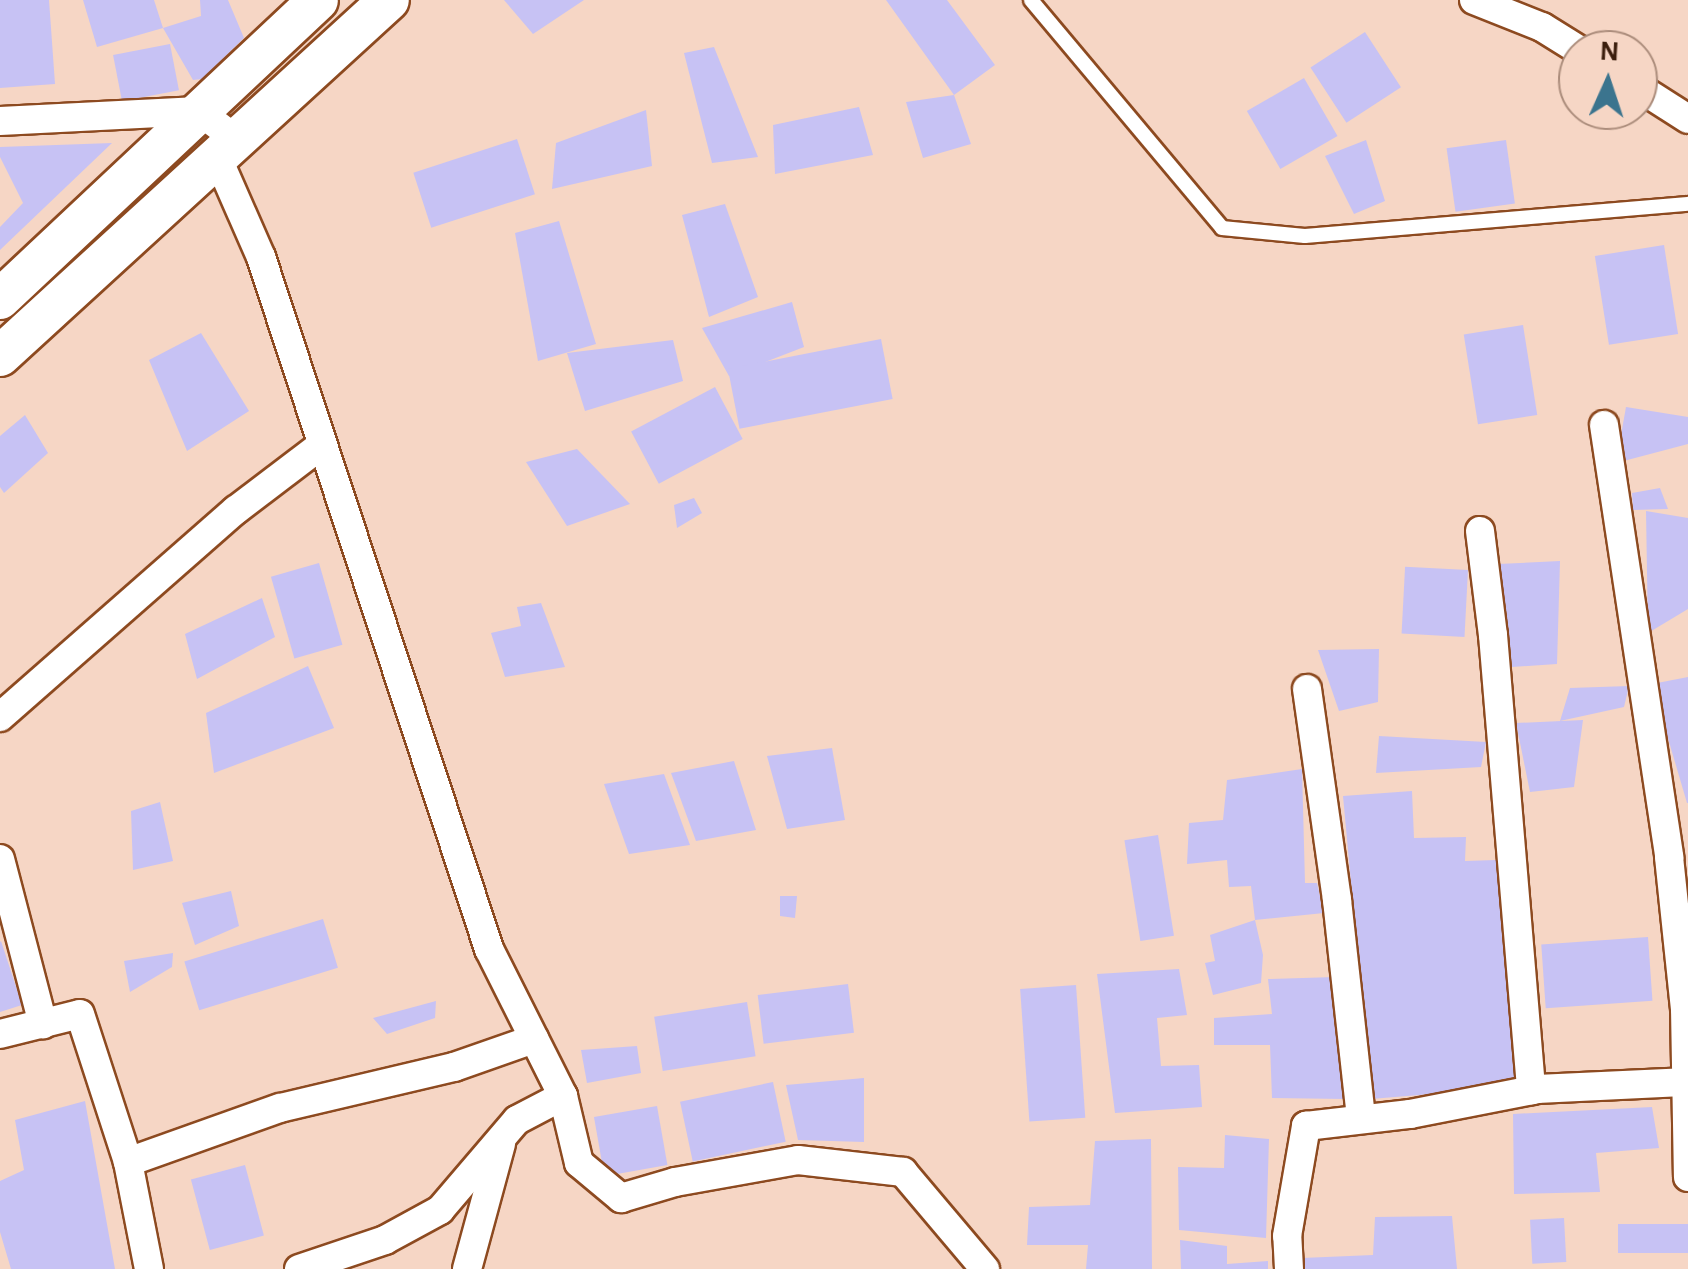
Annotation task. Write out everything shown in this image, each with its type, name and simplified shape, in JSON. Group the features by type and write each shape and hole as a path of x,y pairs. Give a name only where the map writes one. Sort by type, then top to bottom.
{"main road":[{"path":"0,356 389,0"},
{"path":"0,299 303,6"}],"street":[{"path":"1474,0 1558,37"},
{"path":"1658,100 1688,119"},
{"path":"0,121 199,110 228,150 320,446 488,949 563,1096 579,1163 621,1198 675,1182 798,1160 903,1172 986,1269"},
{"path":"1604,425 1669,857 1685,1008 1683,1082 1688,1177"},
{"path":"0,717 236,510 320,446"},
{"path":"1480,530 1493,636 1531,1090"},
{"path":"1307,689 1337,900 1362,1120"},
{"path":"0,859 44,1024"},
{"path":"0,1034 80,1014 128,1162 149,1269"},
{"path":"128,1162 280,1108 454,1067 534,1039"},
{"path":"1289,1269 1287,1236 1306,1126 1531,1090 1683,1082"},
{"path":"299,1269 386,1240 440,1210 517,1120 563,1096"},
{"path":"468,1269 503,1138"}],"lane":[{"path":"1030,0 1222,228 1305,236 1688,204"}],"building":[{"path":"0,0 49,0 55,84 0,88"},
{"path":"83,0 154,0 163,28 97,47"},
{"path":"200,0 228,0 244,38 202,79 193,80 163,28 201,16"},
{"path":"504,0 584,0 533,34"},
{"path":"886,0 947,0 995,65 954,95"},
{"path":"1365,32 1401,87 1346,123 1310,67"},
{"path":"170,44 179,90 122,101 113,55"},
{"path":"714,47 758,157 712,163 684,53"},
{"path":"1304,78 1338,136 1280,169 1247,111"},
{"path":"954,95 971,144 923,158 906,102"},
{"path":"859,107 873,155 775,174 773,125"},
{"path":"646,110 652,166 552,189 556,143"},
{"path":"517,139 535,194 431,228 413,173"},
{"path":"1366,140 1385,201 1354,214 1325,156"},
{"path":"1506,140 1515,203 1455,212 1447,148"},
{"path":"112,143 0,250 0,227 23,203 0,157 0,147"},
{"path":"725,204 758,297 709,317 682,215"},
{"path":"559,221 596,344 538,361 515,233"},
{"path":"1664,245 1678,334 1609,345 1595,256"},
{"path":"792,302 804,347 729,376 702,328"},
{"path":"1523,325 1537,415 1478,424 1464,334"},
{"path":"201,333 249,411 187,451 149,360"},
{"path":"881,339 893,399 740,429 728,369"},
{"path":"673,340 683,381 585,411 567,353"},
{"path":"715,387 743,439 659,484 631,432"},
{"path":"1626,407 1688,417 1688,444 1616,463"},
{"path":"25,415 48,453 4,493 0,487 0,436"},
{"path":"577,449 630,504 567,526 526,462"},
{"path":"1660,488 1668,509 1633,510 1632,493"},
{"path":"694,498 702,513 677,528 674,505"},
{"path":"1646,511 1688,518 1688,609 1648,633"},
{"path":"1560,561 1557,664 1512,667 1498,564"},
{"path":"319,563 342,645 294,658 271,577"},
{"path":"1405,567 1468,570 1464,637 1402,634"},
{"path":"262,598 275,637 197,679 185,634"},
{"path":"541,603 565,667 505,677 491,633 521,626 517,607"},
{"path":"1379,649 1378,702 1339,711 1318,650"},
{"path":"308,666 334,728 214,773 206,713"},
{"path":"1688,677 1688,803 1687,803 1652,684"},
{"path":"1629,686 1624,707 1560,721 1570,688"},
{"path":"1583,720 1574,787 1530,792 1516,723"},
{"path":"1379,736 1486,742 1481,767 1376,773"},
{"path":"832,748 845,820 787,829 767,756"},
{"path":"734,761 756,830 696,841 671,773"},
{"path":"1302,769 1305,883 1317,883 1324,913 1255,920 1251,886 1229,887 1227,860 1187,864 1189,823 1223,820 1227,780"},
{"path":"664,774 690,845 629,854 604,784"},
{"path":"1412,791 1414,838 1466,837 1465,861 1496,860 1516,1087 1371,1099 1343,796"},
{"path":"160,802 173,861 133,870 131,811"},
{"path":"1158,835 1174,936 1140,941 1124,840"},
{"path":"231,891 239,926 195,945 182,903"},
{"path":"780,896 797,896 795,918 780,916"},
{"path":"323,919 338,968 199,1010 184,961"},
{"path":"1255,920 1263,955 1261,983 1213,995 1205,963 1215,961 1210,935"},
{"path":"1648,937 1652,1001 1546,1008 1541,944"},
{"path":"0,942 22,1005 0,1012"},
{"path":"173,953 172,967 130,992 124,961"},
{"path":"1179,969 1187,1015 1157,1018 1161,1066 1199,1065 1202,1107 1115,1113 1097,974"},
{"path":"1335,977 1345,1099 1272,1098 1270,1045 1214,1045 1214,1018 1272,1014 1268,979"},
{"path":"848,984 854,1033 764,1044 758,995"},
{"path":"1076,985 1085,1118 1029,1122 1020,989"},
{"path":"436,1001 435,1018 387,1034 373,1018"},
{"path":"747,1002 756,1056 663,1071 654,1017"},
{"path":"637,1046 641,1073 587,1083 581,1050"},
{"path":"864,1078 864,1142 798,1140 786,1085"},
{"path":"773,1082 786,1142 693,1161 680,1102"},
{"path":"85,1101 115,1269 11,1269 0,1232 0,1181 24,1170 15,1120"},
{"path":"657,1106 667,1165 604,1176 594,1117"},
{"path":"1652,1107 1659,1148 1596,1153 1600,1192 1514,1194 1513,1114"},
{"path":"1225,1135 1269,1139 1266,1238 1179,1230 1178,1167 1224,1168"},
{"path":"1151,1139 1152,1269 1086,1269 1088,1245 1027,1245 1029,1207 1090,1205 1095,1141"},
{"path":"245,1165 264,1236 210,1250 191,1179"},
{"path":"1452,1216 1457,1269 1303,1269 1302,1258 1373,1255 1375,1217"},
{"path":"1564,1218 1566,1262 1532,1264 1530,1220"},
{"path":"1618,1224 1688,1224 1688,1253 1618,1253"},
{"path":"1180,1240 1227,1246 1227,1264 1268,1261 1268,1269 1181,1269"}]}
